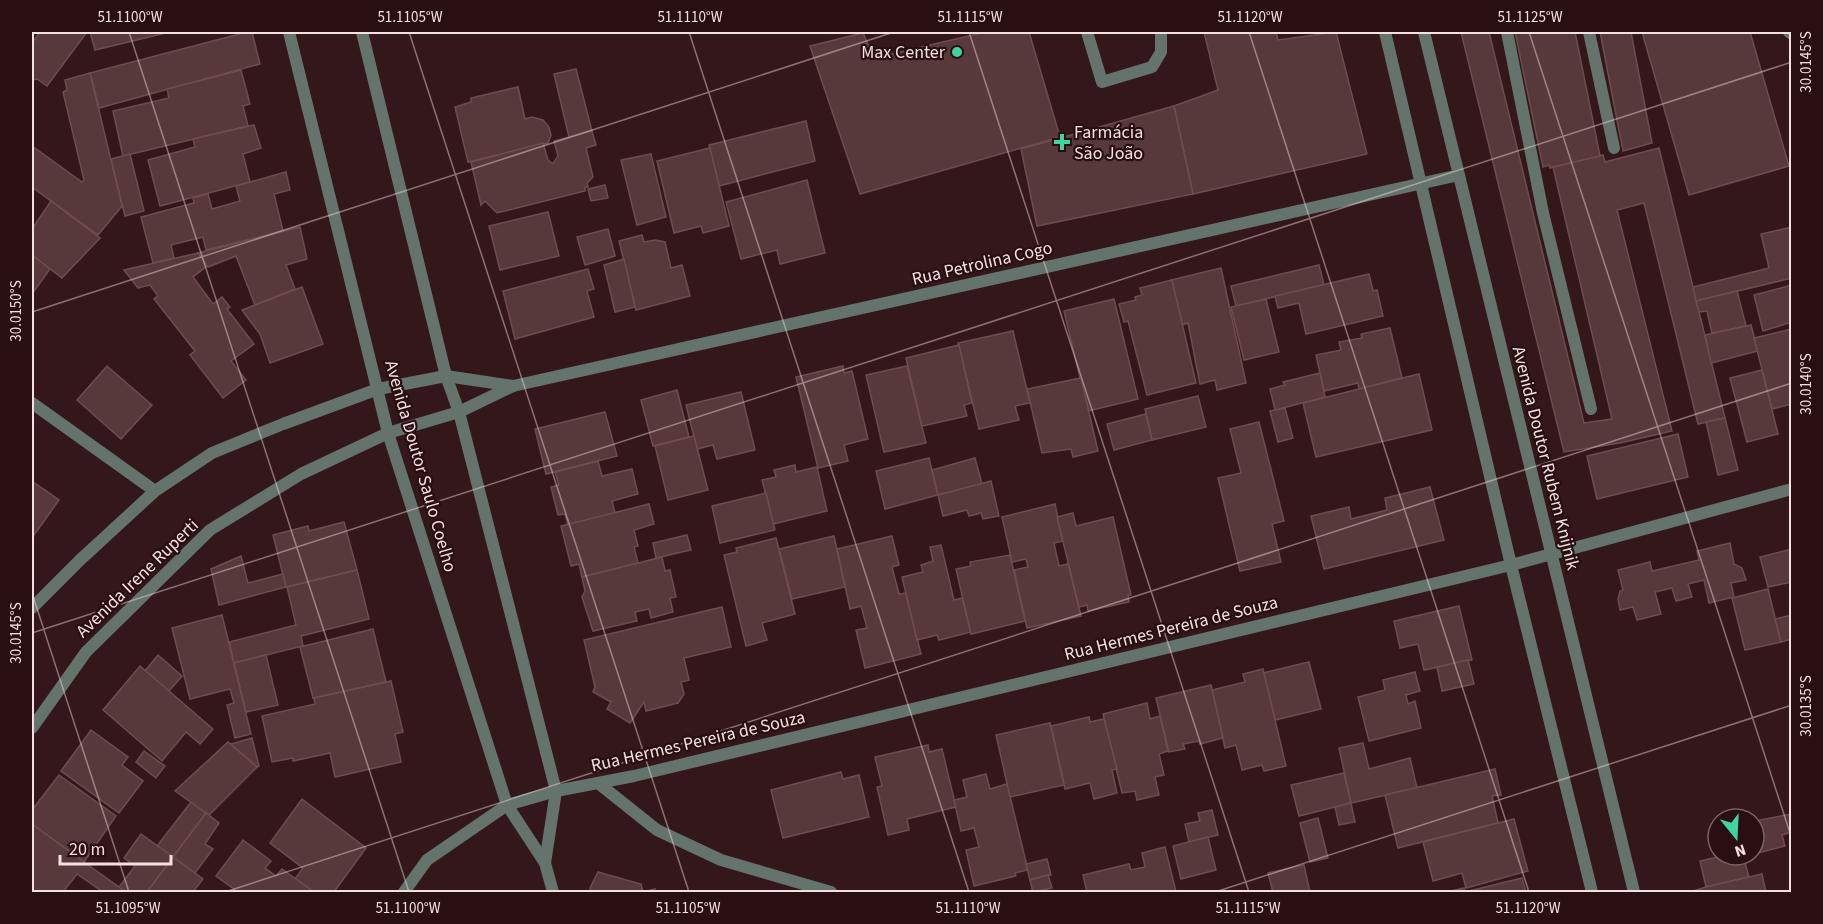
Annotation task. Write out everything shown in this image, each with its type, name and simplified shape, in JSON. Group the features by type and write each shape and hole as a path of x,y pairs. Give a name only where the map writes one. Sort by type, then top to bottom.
{"street":[{"name":"Avenida Doutor Saulo Coelho","path":"289,32 388,433 507,805 545,863 553,892"},
{"name":"Avenida Doutor Saulo Coelho","path":"362,32 446,376 459,412 556,791 545,863"},
{"path":"1087,32 1102,82 1152,67 1161,52 1161,32"},
{"path":"1385,32 1511,565 1592,892"},
{"name":"Avenida Doutor Rubem Knijnik","path":"1424,32 1634,892"},
{"path":"1507,32 1544,213 1592,409"},
{"path":"1589,32 1614,148"},
{"name":"Rua Petrolina Cogo","path":"459,412 513,386 1459,175"},
{"path":"32,608 155,491 212,453 378,389 446,376"},
{"name":"Rua Petrolina Cogo","path":"446,376 513,386"},
{"path":"32,403 155,491"},
{"name":"Avenida Irene Ruperti","path":"32,728 86,652 210,530 301,474 388,433 459,412"},
{"name":"Rua Hermes Pereira de Souza","path":"404,892 427,860 507,805 556,791 634,776 1511,565 1791,489"},
{"path":"598,783 657,830 721,860 831,892"}],"building":[{"path":"40,32 87,32 47,86 37,79 32,80 32,43"},
{"path":"90,32 166,32 166,33 95,50"},
{"path":"252,32 260,64 99,108 90,73"},
{"path":"986,32 1029,32 1060,137 860,194 810,46 863,33 874,58"},
{"path":"1204,32 1276,32 1278,40 1336,32 1367,154 1193,194 1174,106 1218,90"},
{"path":"1461,32 1489,32 1584,423 1612,419 1553,167 1603,155 1605,162 1659,148 1725,418 1698,424 1644,203 1617,210 1672,431 1620,443 1564,452"},
{"path":"1515,32 1575,32 1600,156 1550,168 1549,165 1543,167"},
{"path":"1600,32 1631,32 1652,143 1623,151"},
{"path":"1642,32 1750,32 1789,166 1689,195"},
{"path":"576,69 592,131 569,137 554,74"},
{"path":"241,70 250,104 243,106 248,126 123,156 113,111 169,98 167,89"},
{"path":"90,73 122,206 98,235 32,187 32,146 82,182 84,180 63,92 67,90 65,80"},
{"path":"518,87 525,119 532,117 543,120 549,127 551,135 548,143 468,162 455,107 471,102 471,98"},
{"path":"1174,106 1193,194 1037,226 1021,149"},
{"path":"806,121 815,161 719,186 709,145"},
{"path":"254,125 261,148 243,154 250,182 160,206 148,160 195,147 193,139"},
{"path":"592,131 596,145 586,148 593,177 587,183 588,187 585,187 585,191 497,213 485,201 481,205 471,162 543,143 548,160 553,164 558,156 554,141"},
{"path":"710,148 729,226 703,233 701,226 674,233 657,161"},
{"path":"130,154 144,211 125,216 111,159"},
{"path":"651,154 666,217 637,225 621,160"},
{"path":"286,172 290,190 274,194 283,231 206,250 203,237 171,245 174,258 153,263 141,217 194,203 193,198 208,194 212,209 240,201 236,186"},
{"path":"807,180 825,253 780,264 777,250 741,259 726,202"},
{"path":"605,185 608,198 591,201 588,189"},
{"path":"51,201 100,238 62,278 32,255 32,229"},
{"path":"548,212 559,256 500,270 489,226"},
{"path":"300,227 307,259 286,265 295,289 255,305 236,256 208,267 198,253"},
{"path":"1792,227 1792,278 1696,301 1693,287 1769,268 1761,234"},
{"path":"608,229 615,256 585,265 577,237"},
{"path":"642,235 644,242 655,240 665,242 671,268 682,265 690,296 636,310 619,241"},
{"path":"198,253 207,266 193,277 213,304 222,297 230,307 227,309 254,344 231,361 246,380 223,398 190,355 195,351 154,299 158,296 150,285 138,288 124,270"},
{"path":"32,255 50,269 32,294"},
{"path":"624,259 635,307 615,312 604,265"},
{"path":"1319,265 1324,285 1236,306 1231,286"},
{"path":"1221,268 1246,383 1217,390 1215,380 1200,384 1188,323 1182,325 1171,280"},
{"path":"588,269 594,289 587,291 594,317 515,339 503,291"},
{"path":"1369,274 1373,291 1377,290 1383,316 1306,334 1299,303 1278,308 1275,296"},
{"path":"1172,280 1196,383 1147,395 1128,321 1124,322 1119,304 1136,300 1135,297 1142,295 1140,288"},
{"path":"1792,285 1792,322 1763,331 1754,295"},
{"path":"302,287 323,344 270,363 260,334 242,310"},
{"path":"1737,291 1746,326 1712,333 1707,311 1699,312 1696,301"},
{"path":"1114,299 1138,399 1088,411 1064,311"},
{"path":"1266,299 1279,352 1244,360 1231,307"},
{"path":"1751,325 1758,351 1711,363 1705,335"},
{"path":"1390,328 1402,378 1359,389 1358,383 1324,391 1316,355 1341,350 1339,342 1362,338 1361,334"},
{"path":"1792,329 1792,404 1772,409 1754,338"},
{"path":"1013,331 1030,403 1015,406 1019,420 979,429 958,343"},
{"path":"959,345 972,403 964,405 967,416 922,426 906,358"},
{"path":"107,366 152,405 121,439 77,400"},
{"path":"843,366 844,373 852,371 868,439 844,445 848,461 818,468 796,377"},
{"path":"907,366 926,443 884,452 866,375"},
{"path":"1762,370 1778,434 1747,442 1730,378"},
{"path":"1320,373 1325,397 1275,410 1270,389 1285,385 1283,382"},
{"path":"1419,374 1432,430 1316,457 1303,403"},
{"path":"1081,378 1098,451 1073,457 1071,449 1042,453 1027,389"},
{"path":"677,390 689,437 653,446 641,400"},
{"path":"741,392 755,450 717,459 713,445 697,449 686,405"},
{"path":"1198,396 1206,427 1152,440 1145,409"},
{"path":"1285,408 1293,438 1278,442 1270,411"},
{"path":"605,412 617,456 546,474 535,429"},
{"path":"1146,414 1152,440 1114,450 1107,424"},
{"path":"1725,418 1738,470 1718,475 1706,422"},
{"path":"1259,422 1284,521 1272,524 1281,562 1240,571 1218,478 1241,473 1230,429"},
{"path":"1678,434 1688,477 1597,499 1587,456"},
{"path":"694,436 708,490 668,500 655,446"},
{"path":"929,458 938,495 885,509 876,471"},
{"path":"975,458 982,484 938,495 932,470"},
{"path":"598,461 602,476 632,469 638,494 612,501 615,513 568,525 565,514 558,515 551,487 559,485 555,472"},
{"path":"795,465 796,472 817,467 827,511 773,524 762,480 776,477 774,470"},
{"path":"32,481 59,500 32,538"},
{"path":"991,481 999,516 983,519 981,513 969,516 967,510 943,516 938,495"},
{"path":"1430,487 1444,540 1324,569 1311,516 1349,507 1351,519 1387,510 1385,498"},
{"path":"766,493 775,530 720,543 712,506"},
{"path":"649,504 654,524 634,530 638,546 634,547 638,563 582,577 579,564 571,566 561,526"},
{"path":"1055,504 1063,541 1054,543 1059,566 1068,564 1081,616 1027,628 1014,570 1028,567 1026,559 1012,562 1002,517"},
{"path":"1073,513 1076,526 1113,517 1131,595 1128,595 1129,602 1088,611 1087,605 1079,607 1057,517"},
{"path":"344,522 357,570 286,587 273,535 308,526 309,531"},
{"path":"687,535 691,550 656,558 653,543"},
{"path":"834,536 845,587 792,599 779,549"},
{"path":"892,536 899,565 892,567 899,594 906,593 921,654 865,668 856,630 867,628 861,606 850,609 837,549"},
{"path":"776,538 795,614 762,623 767,640 746,646 724,555 737,552 736,548"},
{"path":"1730,543 1734,564 1742,568 1746,580 1731,583 1734,597 1709,603 1704,580 1688,584 1692,597 1676,601 1672,588 1655,592 1661,614 1637,620 1633,607 1620,610 1618,599 1620,591 1623,590 1618,570 1650,562 1652,571 1699,560 1697,551"},
{"path":"941,545 954,600 962,598 971,632 939,640 937,635 917,640 902,577 923,572 921,565 933,561 930,547"},
{"path":"1792,549 1792,582 1768,587 1760,557"},
{"path":"1010,555 1025,621 971,634 956,569 971,566 970,562"},
{"path":"241,556 248,583 283,574 286,587 219,605 211,569"},
{"path":"662,557 665,571 670,570 676,597 670,598 673,612 651,618 649,609 635,612 637,621 593,631 582,597 585,591 582,577"},
{"path":"357,570 369,619 301,636 303,646 234,663 229,642 296,625 287,587"},
{"path":"1768,589 1781,642 1745,650 1732,598"},
{"path":"1459,606 1472,660 1424,670 1418,644 1400,648 1394,621"},
{"path":"722,607 731,647 684,658 689,680 681,682 684,694 678,703 646,711 644,702 630,723 607,709 611,702 593,692 595,687 584,640"},
{"path":"222,615 251,734 235,738 227,705 234,703 230,689 190,699 172,628"},
{"path":"1792,615 1792,639 1781,642 1775,619"},
{"path":"373,629 386,682 313,698 300,647"},
{"path":"158,655 182,676 169,691 145,671"},
{"path":"266,655 278,705 246,712 234,663"},
{"path":"1468,660 1474,684 1442,691 1437,667"},
{"path":"1309,662 1321,709 1275,720 1263,673"},
{"path":"140,666 213,729 200,744 186,732 162,761 103,710"},
{"path":"1263,669 1286,766 1264,771 1262,765 1242,770 1236,745 1225,748 1212,690 1245,682 1243,674"},
{"path":"1415,672 1420,691 1406,695 1408,704 1415,701 1421,728 1369,741 1358,697 1385,690 1383,680"},
{"path":"391,681 403,732 395,734 401,762 335,777 330,753 293,761 293,758 272,762 262,716 315,704 314,698"},
{"path":"1211,685 1223,738 1200,744 1199,741 1183,744 1185,749 1169,752 1156,698"},
{"path":"1147,703 1150,719 1160,716 1168,751 1159,754 1164,775 1155,777 1159,795 1137,800 1135,791 1122,793 1103,714"},
{"path":"1089,717 1090,722 1104,719 1117,769 1112,770 1117,793 1094,799 1090,783 1065,789 1051,726"},
{"path":"1050,723 1064,785 1010,797 996,735"},
{"path":"91,730 128,757 122,765 143,781 119,813 61,771"},
{"path":"252,738 259,766 257,767 231,744"},
{"path":"228,742 257,767 209,815 175,791"},
{"path":"1363,743 1369,769 1410,758 1417,788 1351,803 1339,748"},
{"path":"928,745 929,752 942,749 956,807 907,819 909,830 888,835 877,787 882,786 875,757"},
{"path":"144,751 165,766 156,778 136,762"},
{"path":"1495,769 1501,795 1492,796 1498,823 1398,848 1385,795"},
{"path":"841,772 843,779 859,775 869,817 783,838 771,790"},
{"path":"1344,773 1351,803 1299,816 1291,785"},
{"path":"986,774 990,789 1007,784 1028,870 1015,873 1016,876 974,886 966,850 979,847 974,828 961,831 954,800 967,797 963,780"},
{"path":"59,775 116,816 84,862 32,824 32,810"},
{"path":"302,799 366,848 334,892 314,892 295,879 303,868 270,843"},
{"path":"191,802 206,813 173,857 157,846"},
{"path":"1351,803 1355,822 1339,825 1335,807"},
{"path":"1212,810 1218,835 1189,842 1185,824 1200,821 1198,813"},
{"path":"206,813 219,823 205,844 213,849 195,873 173,857"},
{"path":"1792,814 1792,832 1782,835 1785,846 1766,851 1766,819"},
{"path":"1318,818 1328,858 1310,862 1300,823"},
{"path":"1514,819 1528,871 1466,888 1462,873 1433,881 1423,842"},
{"path":"32,824 126,892 103,892 77,874 63,892 32,892"},
{"path":"141,834 173,857 147,892 126,892 119,887 135,866 124,858"},
{"path":"1208,837 1216,870 1181,879 1173,846"},
{"path":"243,840 271,861 265,868 276,876 282,869 314,892 238,892 216,876"},
{"path":"1165,847 1176,892 1087,892 1083,875 1129,864 1131,870 1145,867 1142,853"},
{"path":"173,857 203,879 193,892 147,892"},
{"path":"1047,859 1051,875 1030,880 1026,864"},
{"path":"1706,860 1706,867 1746,867 1749,877 1706,887 1700,861"},
{"path":"1304,865 1310,892 1273,892 1268,873"},
{"path":"598,872 641,884 643,892 591,892 590,888"},
{"path":"1762,874 1766,892 1693,891 1706,887"},
{"path":"1048,875 1052,888 1033,892 1030,880"},
{"path":"1522,878 1526,892 1465,892"},
{"path":"1464,888 1465,892 1447,892"}],"place":[{"name":"Max Center","path":"957,52"},
{"name":"Farmácia São João","path":"1062,142"}]}
